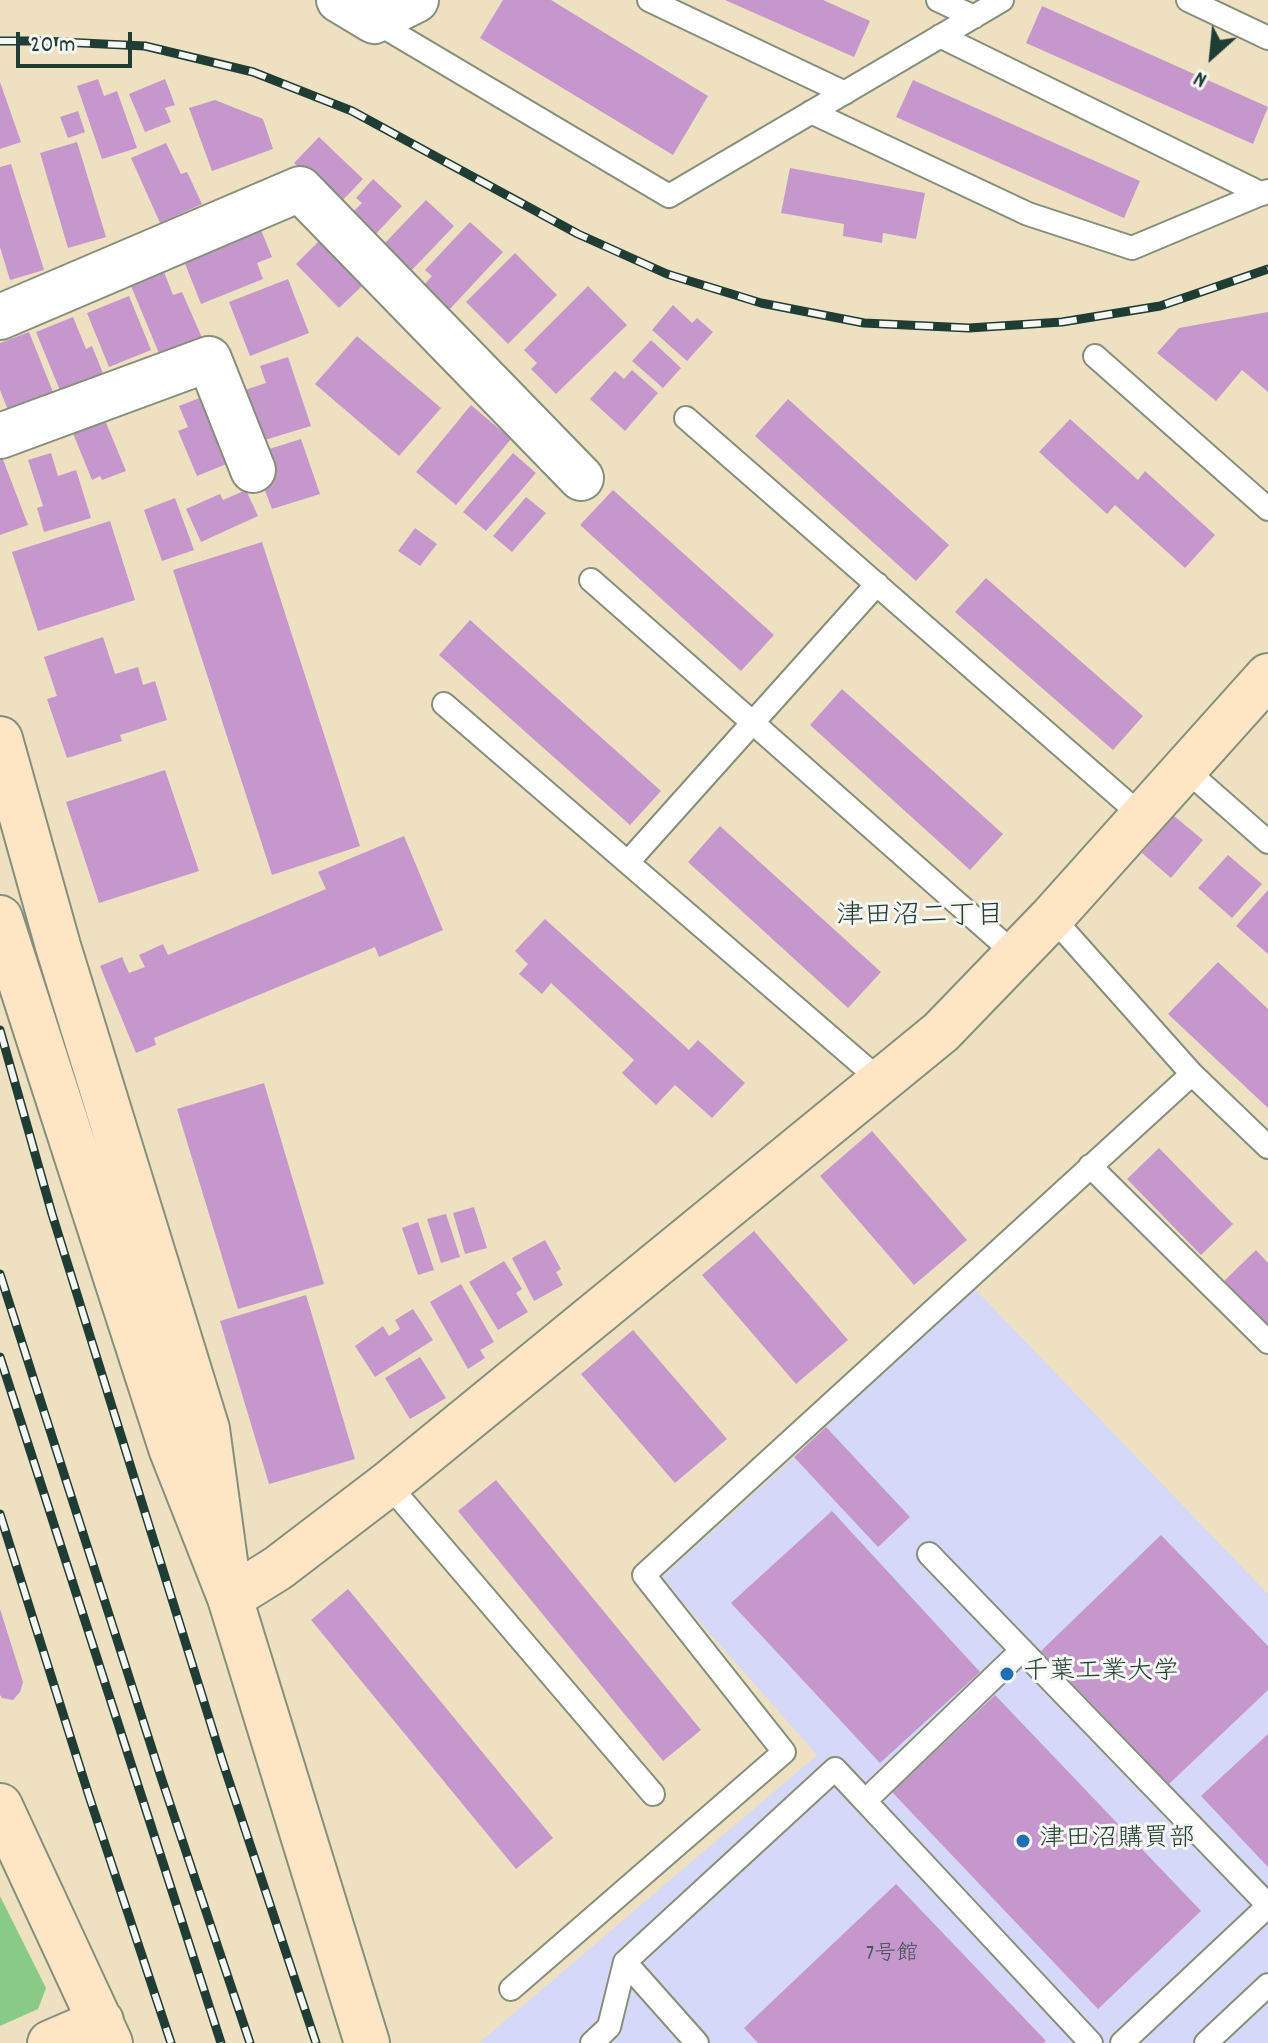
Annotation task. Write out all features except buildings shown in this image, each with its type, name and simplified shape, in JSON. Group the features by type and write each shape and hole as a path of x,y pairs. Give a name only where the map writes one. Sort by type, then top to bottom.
{"street":[{"path":"356,11 416,0"},
{"path":"0,317 300,189 581,478"},
{"path":"0,436 209,359 253,470"},
{"path":"230,1598 278,1568 388,1484 941,1032 1052,917 1268,676"},
{"path":"0,739 58,946 207,1429 230,1598"},
{"path":"0,918 171,1448 230,1598 367,2043"},
{"path":"0,1806 105,2032 50,2043"}],"lane":[{"path":"649,0 845,93"},
{"path":"938,0 974,17"},
{"path":"356,11 669,196 1002,0"},
{"path":"1188,0 1268,38"},
{"path":"940,36 1265,192"},
{"path":"811,112 1028,214 1132,248 1265,192"},
{"path":"1095,356 1268,509"},
{"path":"686,418 1143,817"},
{"path":"591,580 1016,955"},
{"path":"628,862 877,584"},
{"path":"444,704 881,1081"},
{"path":"1185,769 1268,842"},
{"path":"1052,917 1192,1074 1268,1147"},
{"path":"511,1989 784,1752 644,1575 1192,1074"},
{"path":"1090,1166 1268,1342"},
{"path":"388,1484 653,1794"},
{"path":"929,1554 1268,1906 1122,2043"},
{"path":"865,1801 1022,1650"},
{"path":"592,2043 609,2027 625,1962 835,1769 1091,2043"},
{"path":"625,1962 697,2043"},
{"path":"1206,2043 1268,1985"}],"shaded area":[{"name":"千葉工業大学","path":"973,1287 1268,1594 1268,2043 479,2043 817,1755 661,1578"}],"green space":[{"path":"0,1896 46,1988 38,2009 0,2026"}],"railway":[{"path":"0,41 145,46 253,72 352,111 578,234 667,274 761,303 864,323 969,328 1062,322 1160,306 1268,269"},
{"path":"0,1030 52,1214 223,1763 316,2043"},
{"path":"0,1274 161,1777 250,2043"},
{"path":"0,1357 221,2043"},
{"path":"0,1514 171,2043"}],"place":[{"name":"千葉工業大学","path":"1007,1674"},
{"name":"津田沼購買部","path":"1023,1841"}],"district":[{"name":"津田沼二丁目","path":"920,919"}]}
